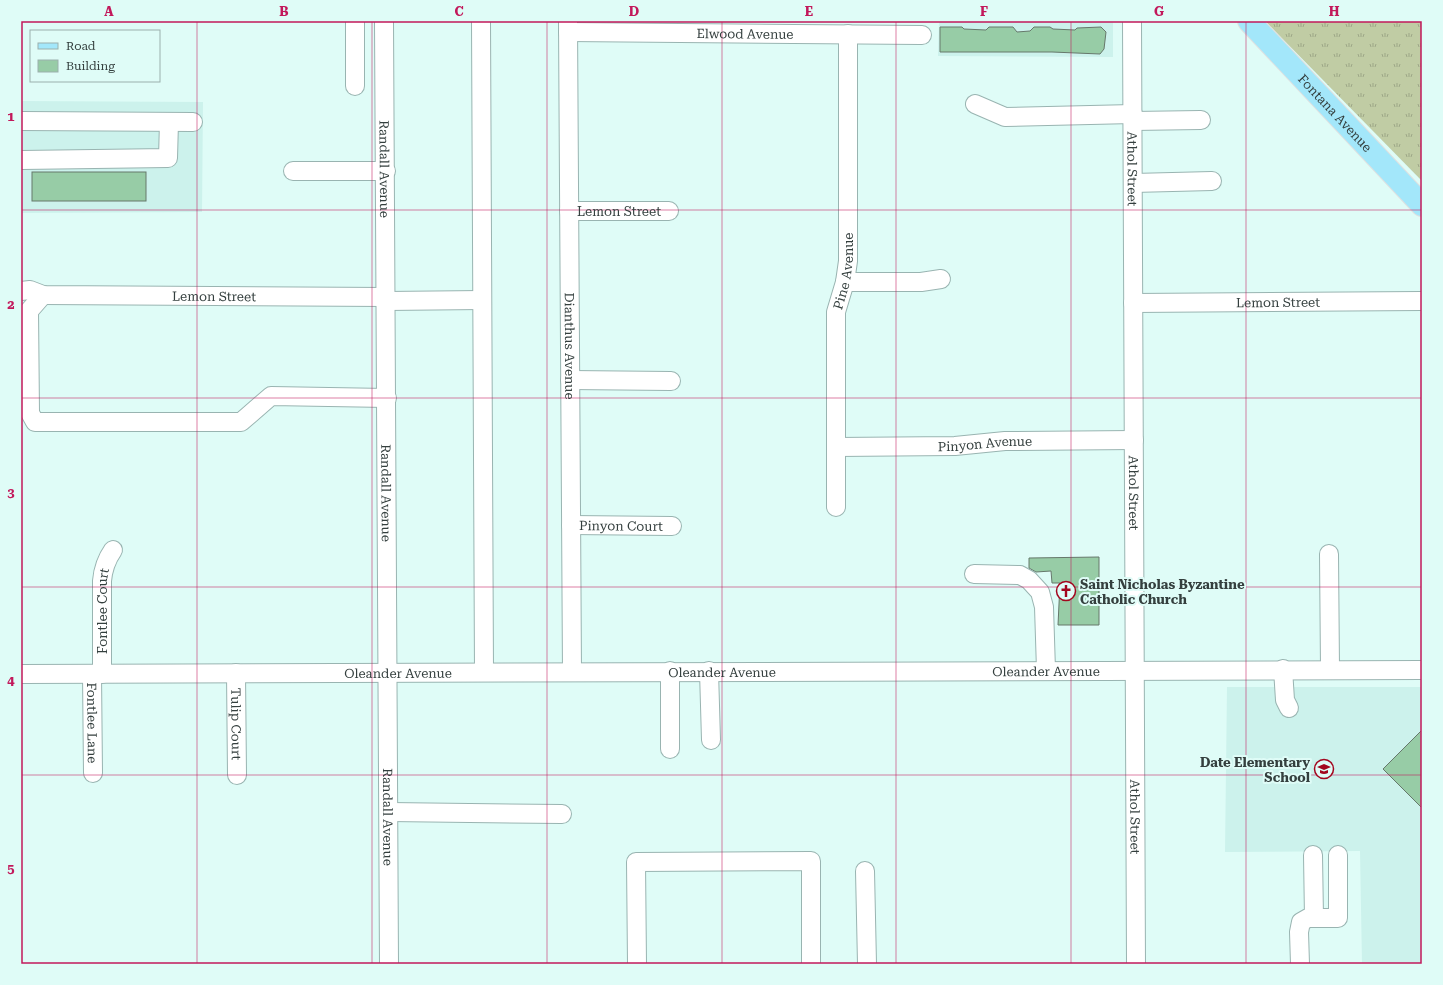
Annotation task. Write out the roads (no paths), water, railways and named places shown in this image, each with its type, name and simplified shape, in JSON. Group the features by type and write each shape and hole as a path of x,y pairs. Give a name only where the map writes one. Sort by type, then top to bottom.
{"main road":[{"name":"Fontana Avenue","path":"1249,21 1422,205"}],"street":[{"path":"355,21 355,86"},
{"name":"Randall Avenue","path":"384,21 389,672 389,964"},
{"path":"481,21 484,672"},
{"name":"Athol Street","path":"1132,21 1136,964"},
{"name":"Elwood Avenue","path":"568,26 922,36"},
{"name":"Dianthus Avenue","path":"568,26 572,672"},
{"name":"Pine Avenue","path":"836,507 836,312 845,282 848,261 848,34"},
{"path":"975,104 1005,117 1201,120"},
{"path":"21,121 193,122"},
{"path":"21,160 168,158 169,122"},
{"path":"293,171 386,171"},
{"path":"1133,183 1212,181"},
{"name":"Lemon Street","path":"569,211 669,211"},
{"path":"845,282 921,282 940,279"},
{"name":"Lemon Street","path":"21,291 30,290 43,295 482,300"},
{"path":"43,295 29,310 30,413 35,422 241,422 271,396 387,398"},
{"name":"Lemon Street","path":"1133,303 1422,301"},
{"path":"570,380 671,381"},
{"name":"Pinyon Avenue","path":"836,447 955,446 1005,441 1134,440"},
{"name":"Pinyon Court","path":"571,525 672,526"},
{"name":"Fontlee Court","path":"97,674 103,569 107,558 113,550"},
{"path":"1329,554 1330,669"},
{"path":"974,574 1020,575 1029,580 1040,592 1044,607 1046,670"},
{"path":"1283,669 1285,700 1289,708"},
{"name":"Oleander Avenue","path":"21,674 1283,669 1422,670"},
{"path":"670,671 670,749"},
{"path":"709,671 711,740"},
{"name":"Tulip Court","path":"236,673 237,775"},
{"name":"Fontlee Lane","path":"93,773 97,674"},
{"path":"389,812 562,814"},
{"path":"1313,855 1314,918"},
{"path":"1300,964 1300,932 1302,922 1308,918 1338,918 1338,856"},
{"path":"637,964 636,862 811,861 811,964"},
{"path":"865,871 867,964"}],"place":[{"name":"Saint Nicholas Byzantine Catholic Church","path":"1066,591"},
{"name":"Date Elementary School","path":"1324,769"}]}
